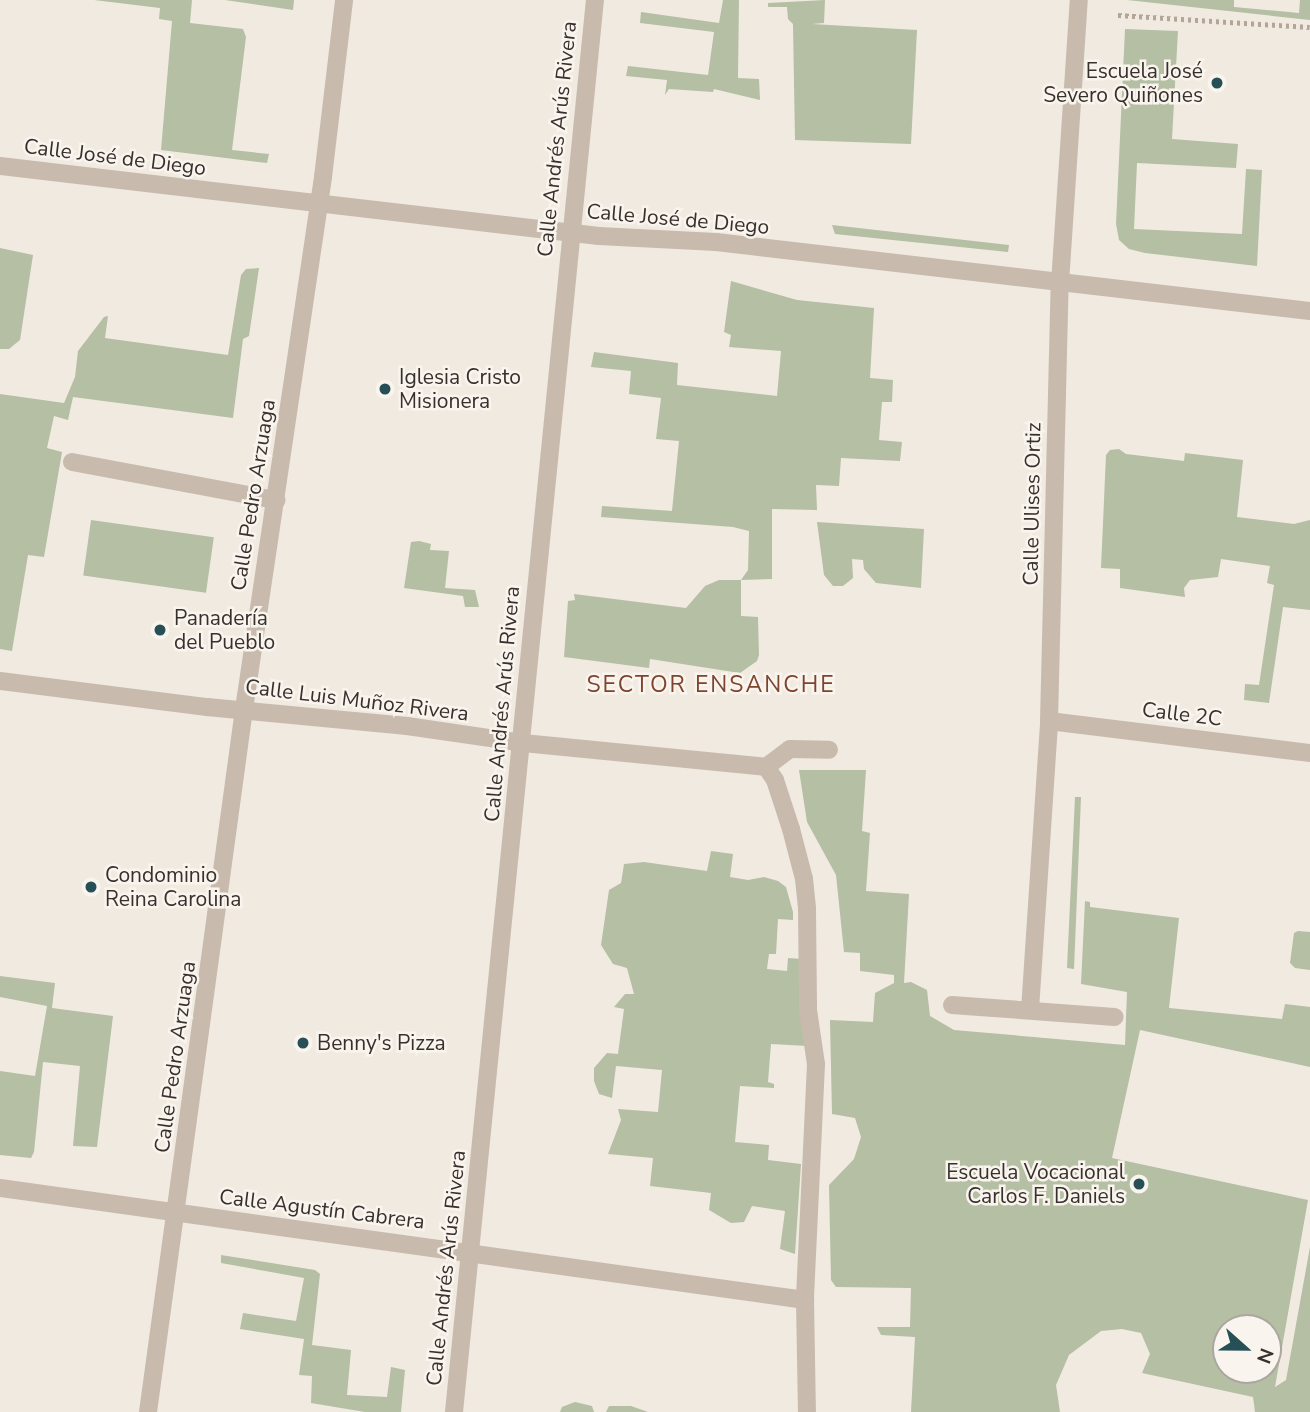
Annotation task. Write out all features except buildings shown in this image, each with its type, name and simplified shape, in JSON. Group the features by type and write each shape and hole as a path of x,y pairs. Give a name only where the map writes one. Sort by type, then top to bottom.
{"street":[{"name":"Calle Pedro Arzuaga","path":"148,1412 244,709 319,203 344,0"},
{"name":"Calle Andrés Arús Rivera","path":"454,1412 523,743 595,0"},
{"name":"Calle Ulises Ortiz","path":"1030,1010 1049,721 1060,283 1079,0"},
{"name":"Calle José de Diego","path":"0,166 571,233 716,242 1310,312"},
{"path":"72,462 276,499"},
{"name":"Calle Luis Muñoz Rivera","path":"0,681 523,743 766,767"},
{"name":"Calle 2C","path":"1049,721 1310,752"},
{"path":"807,1412 805,1300 816,1063 808,1010 807,909 804,879 792,829 775,780 766,767 790,749 828,750"},
{"path":"952,1005 1115,1017"},
{"name":"Calle Agustín Cabrera","path":"0,1188 805,1300"}],"path":[{"path":"1118,15 1310,27"}],"green space":[{"path":"94,0 192,0 190,23 243,29 246,37 232,150 269,154 267,163 161,150 172,21 159,19 160,8"},
{"path":"225,0 294,0 293,10"},
{"path":"723,0 739,0 738,78 759,79 760,100 714,89 713,92 669,89 665,95 667,80 626,76 628,66 708,75 714,32 640,23 641,12 719,23"},
{"path":"825,0 824,23 812,24 917,30 911,144 795,140 793,24 788,19 787,7 768,7 768,3"},
{"path":"1127,0 1234,0 1234,7 1299,13 1300,0 1310,0 1310,20"},
{"path":"1125,29 1178,31 1172,139 1238,144 1236,168 1137,163 1134,229 1242,234 1246,169 1262,170 1257,266 1145,253 1129,249 1119,240 1116,224"},
{"path":"832,225 1009,245 1008,252 835,234"},
{"path":"0,248 33,255 20,340 9,349 0,349"},
{"path":"259,268 249,336 243,339 233,418 73,397 68,420 54,416 47,448 62,452 44,557 28,555 12,651 0,649 0,394 64,403 75,377 78,351 104,317 108,316 105,338 228,355 241,275 246,269"},
{"path":"731,281 797,300 874,308 870,378 893,380 892,402 882,402 879,440 902,442 900,461 841,458 839,486 816,485 817,510 772,509 772,579 741,580 748,570 749,531 733,527 601,517 602,506 672,511 679,441 656,439 661,398 629,394 631,371 591,367 594,352 678,363 677,385 777,396 781,351 729,347 731,335 724,332"},
{"path":"1119,449 1126,454 1184,461 1185,453 1243,460 1237,517 1294,524 1310,520 1310,610 1283,607 1269,703 1244,700 1245,684 1259,685 1274,585 1267,583 1270,566 1221,559 1218,577 1190,580 1184,588 1185,597 1120,588 1120,569 1101,568 1106,455 1110,450"},
{"path":"91,520 214,537 206,593 83,575"},
{"path":"817,522 924,529 921,588 876,583 864,569 863,560 852,559 853,578 843,586 833,586 824,575"},
{"path":"411,542 431,544 430,550 449,551 445,588 475,590 479,607 465,607 463,596 404,588"},
{"path":"719,580 741,580 741,616 758,617 759,655 757,661 740,673 650,659 649,668 564,657 568,601 575,600 574,594 686,608 705,586"},
{"path":"799,770 866,770 862,831 870,833 866,891 909,894 904,983 911,982 927,990 930,1016 954,1030 1125,1045 1127,992 1081,984 1085,901 1090,902 1090,907 1179,918 1169,1008 1282,1019 1285,1004 1310,1007 1310,1067 1140,1030 1112,1158 1308,1200 1282,1347 1282,1314 1212,1314 1212,1384 1276,1384 1275,1387 1286,1380 1310,1247 1310,1412 1255,1412 1253,1397 1142,1373 1150,1354 1141,1333 1122,1329 1101,1331 1069,1355 1056,1385 1060,1412 911,1412 915,1337 881,1335 877,1327 910,1327 911,1288 836,1287 831,1280 829,1185 854,1159 861,1137 855,1118 832,1114 830,1020 873,1022 875,993 894,983 894,975 860,971 860,953 844,952 836,875 807,822"},
{"path":"1075,797 1081,797 1074,969 1067,968"},
{"path":"711,851 733,854 730,877 748,880 764,877 778,881 786,887 793,912 793,920 778,919 776,954 769,954 767,969 787,971 788,958 802,959 808,1046 771,1044 768,1082 774,1084 774,1088 740,1086 735,1142 769,1145 768,1160 801,1164 795,1254 780,1249 785,1211 752,1206 744,1222 731,1223 709,1210 711,1193 650,1186 653,1158 608,1154 621,1120 618,1109 658,1112 662,1070 616,1066 612,1098 599,1094 594,1081 594,1068 607,1053 618,1054 624,1009 614,1007 625,994 634,994 627,968 613,964 601,945 609,890 621,883 624,864 644,862 707,871"},
{"path":"1310,932 1310,970 1295,968 1290,963 1294,933"},
{"path":"0,976 55,983 52,1008 113,1016 97,1147 73,1146 80,1066 43,1062 34,1152 31,1158 0,1155 0,1071 35,1076 47,1006 0,997"},
{"path":"221,1255 315,1270 320,1274 312,1345 351,1350 347,1395 387,1397 391,1367 405,1370 401,1412 365,1412 311,1403 312,1376 299,1375 304,1339 240,1329 243,1313 296,1321 304,1278 221,1263"},
{"path":"575,1402 592,1406 594,1412 560,1412 562,1407"},
{"path":"609,1406 631,1406 648,1412 606,1412"}],"place":[{"name":"Escuela José Severo Quiñones","path":"1217,83"},
{"name":"Iglesia Cristo Misionera","path":"385,389"},
{"name":"Panadería del Pueblo","path":"160,630"},
{"name":"Condominio Reina Carolina","path":"91,887"},
{"name":"Benny's Pizza","path":"303,1043"},
{"name":"Escuela Vocacional Carlos F. Daniels","path":"1139,1184"}],"district":[{"name":"SECTOR ENSANCHE","path":"711,685"}]}
